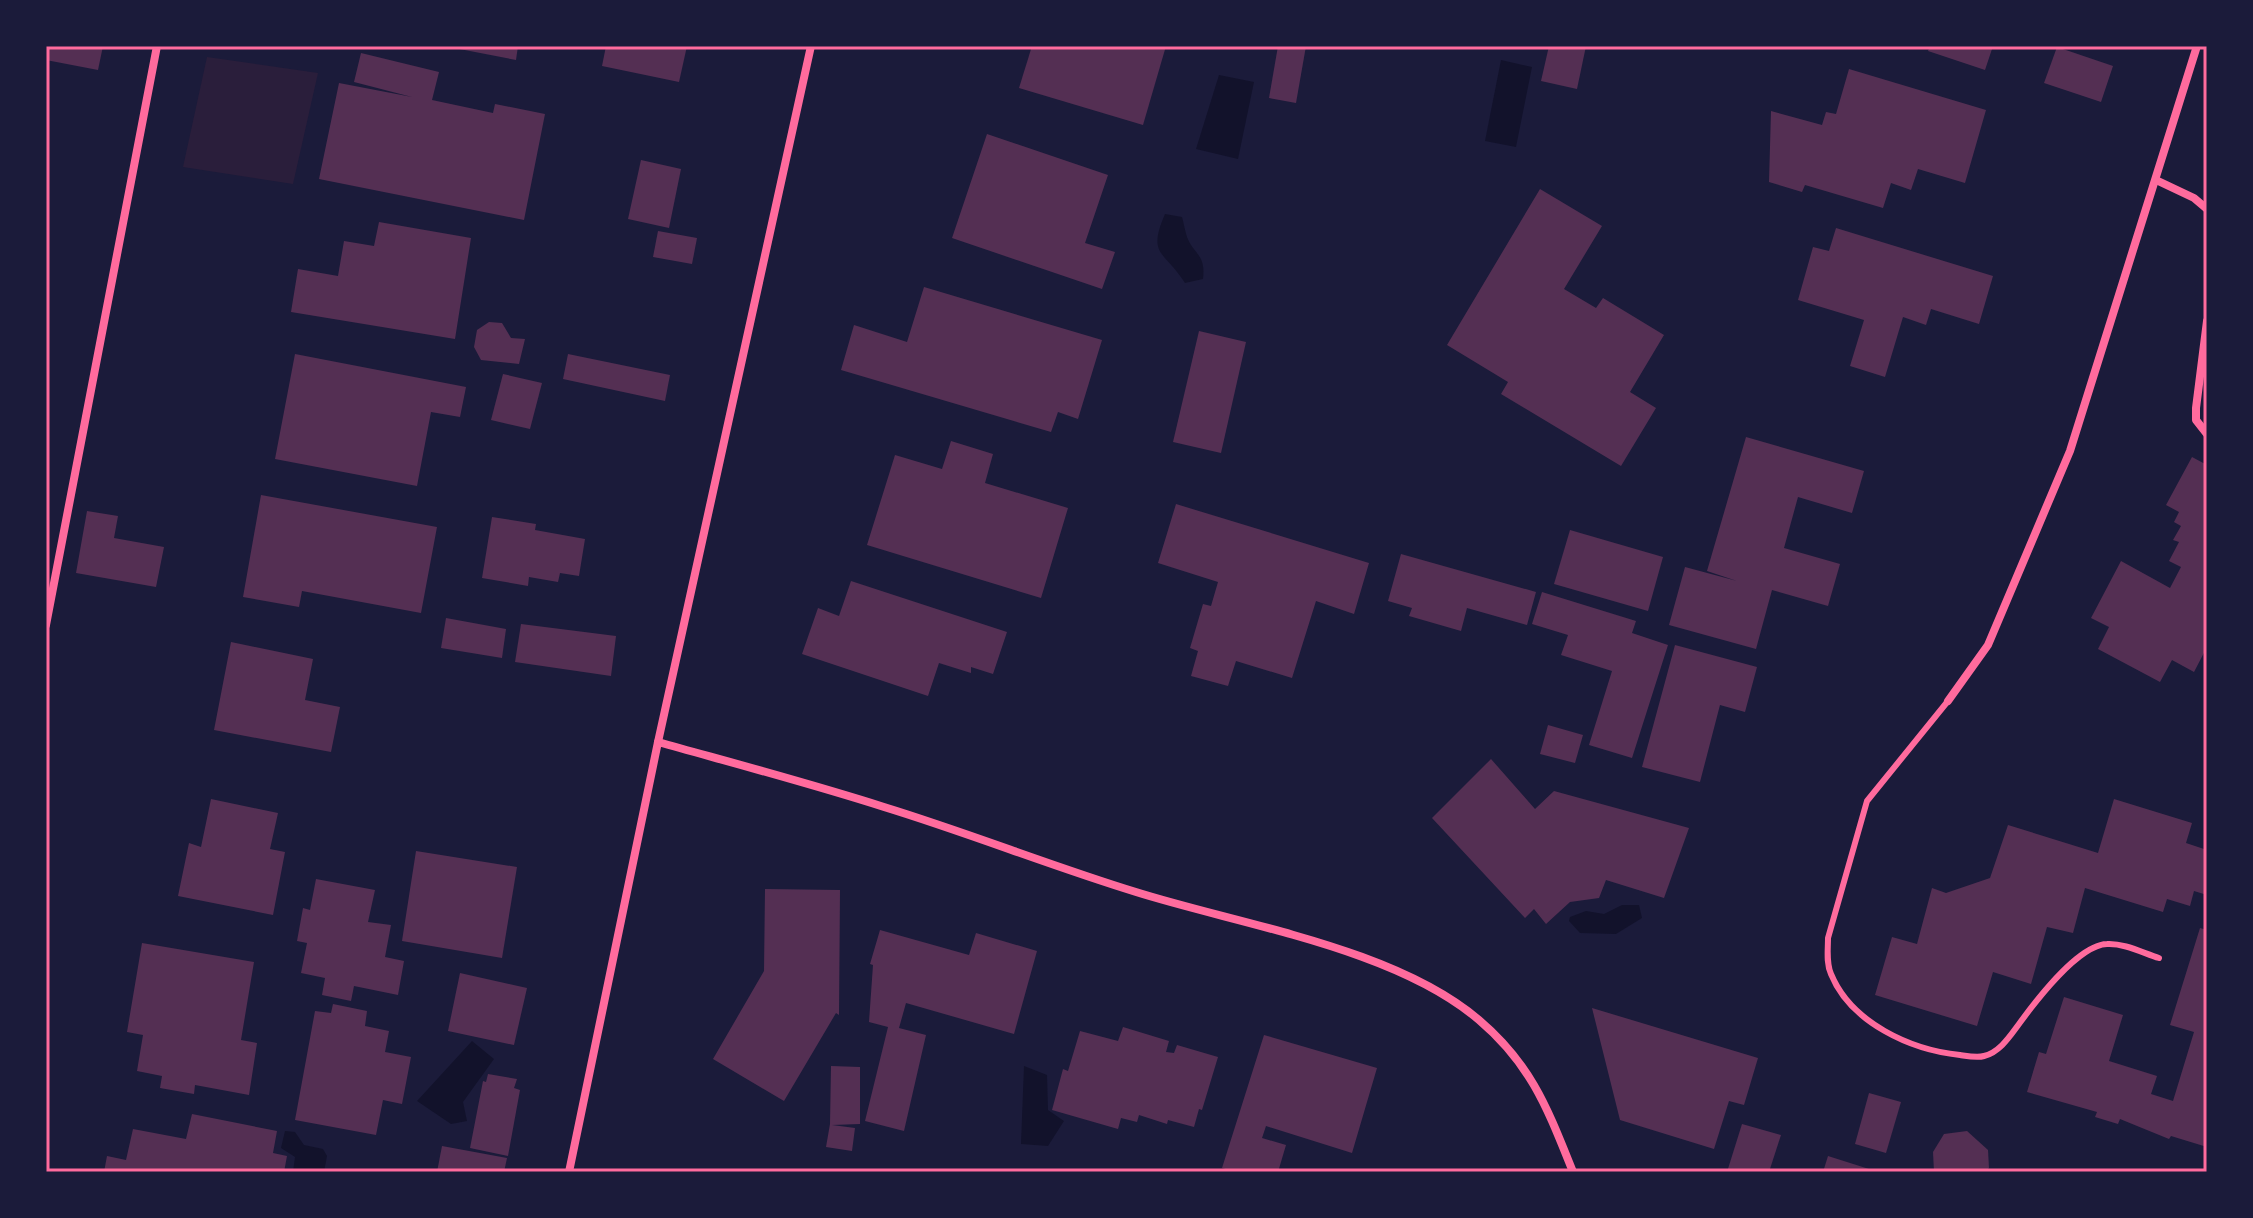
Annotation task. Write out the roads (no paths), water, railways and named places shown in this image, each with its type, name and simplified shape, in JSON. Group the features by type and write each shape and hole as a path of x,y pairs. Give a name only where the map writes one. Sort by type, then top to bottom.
{"street":[{"path":"46,625 157,46"},
{"path":"569,1172 658,742 811,46"},
{"path":"1948,701 1988,645 2070,451 2197,46"},
{"path":"2156,180 2194,198 2207,209"},
{"path":"2207,321 2196,420 2207,434"},
{"path":"658,742 885,807 1136,892 1361,956 1426,985 1478,1019 1517,1059 1544,1100 1573,1172"}],"lane":[{"path":"1948,701 1867,801 1828,938 1831,975 1848,1000 1890,1035 1950,1054 1982,1057 2000,1047 2040,995 2089,949 2104,943 2118,944 2159,958"}]}
